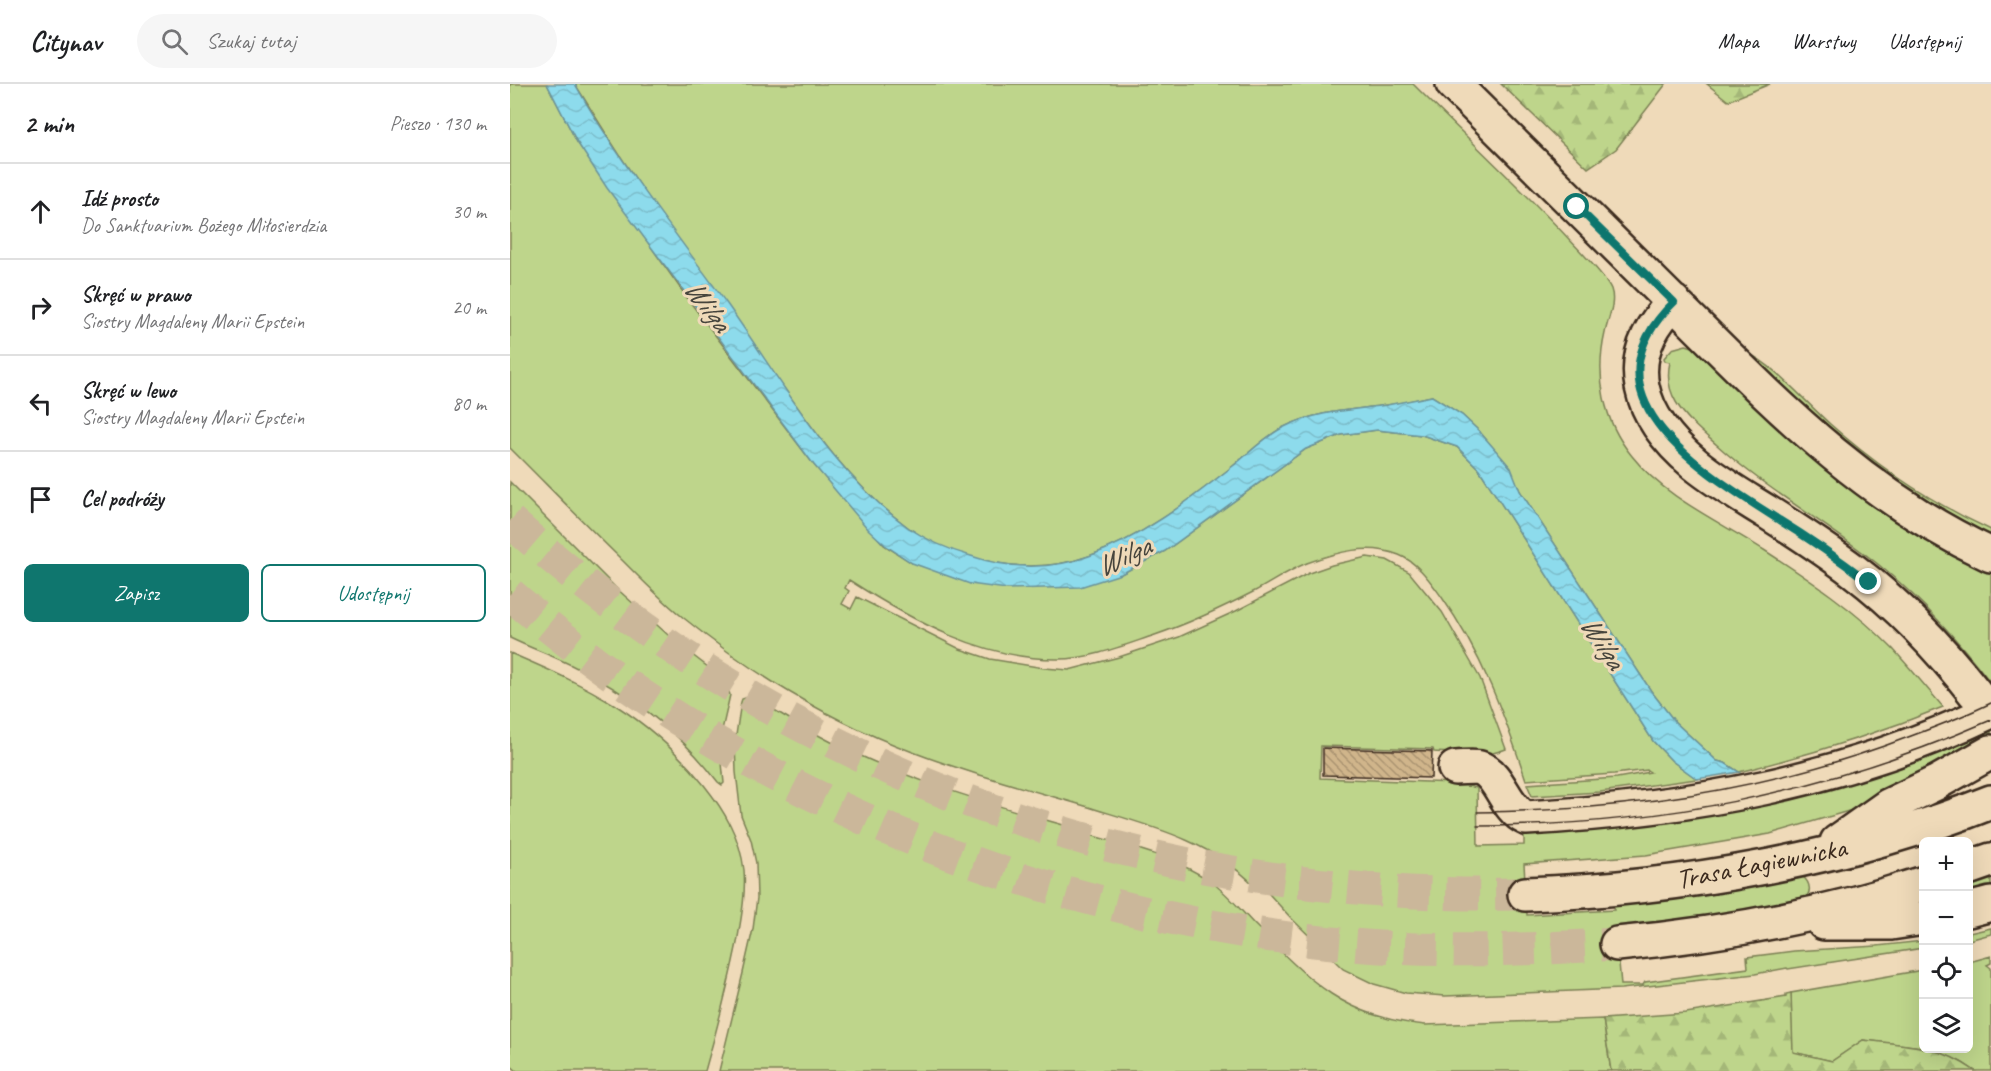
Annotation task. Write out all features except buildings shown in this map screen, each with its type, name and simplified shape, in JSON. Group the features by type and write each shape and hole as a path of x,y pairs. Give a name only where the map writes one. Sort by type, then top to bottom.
{"street":[{"path":"1453,84 1790,416 1845,464 1897,504 1991,555"},
{"path":"1455,768 1480,768 1487,772 1512,808 1526,818 1626,812 1716,798 1819,775 1894,751 1983,702 1938,648 1887,598 1815,543 1703,470 1682,452 1663,430 1644,397 1640,378 1640,361 1648,336 1674,302"},
{"path":"1821,853 1888,806 1936,783 1991,752"},
{"name":"Trasa Łagiewnicka","path":"1525,894 1592,890 1724,874 1821,853 1916,827 1991,802"},
{"path":"1973,866 1991,860"},
{"name":"Trasa Łagiewnicka","path":"1617,944 1710,933 1817,913 1919,884"},
{"path":"1973,909 1991,904"},
{"path":"1765,923 1891,923 1919,919"}],"green space":[{"path":"510,84 547,84 577,142 690,302 814,465 884,545 912,563 1121,574 1165,551 1306,449 1341,435 1377,430 1422,435 1457,447 1479,469 1653,741 1672,761 1697,779 1600,792 1532,796 1527,784 1617,778 1650,772 1647,770 1526,780 1491,685 1456,618 1417,567 1406,558 1387,551 1353,550 1318,559 1206,615 1155,635 1083,657 1031,658 976,645 923,623 849,580 845,588 849,591 842,604 851,609 857,597 960,649 990,659 1069,670 1119,657 1179,637 1236,611 1309,573 1332,565 1367,557 1387,560 1409,572 1442,612 1480,678 1506,749 1498,752 1470,754 1434,752 1433,749 1321,746 1320,778 1455,783 1477,788 1478,846 1524,845 1524,830 1991,726 1991,742 1869,805 1770,834 1646,855 1524,864 1527,915 1614,910 1613,904 1802,876 1807,882 1809,892 1801,900 1733,913 1616,929 1621,985 1643,985 1645,982 1748,968 1747,957 1794,951 1919,941 1919,949 1755,974 1621,989 1445,996 1406,993 1374,984 1343,969 1259,883 1255,886 1218,856 1197,845 1153,827 989,778 918,754 867,733 785,690 734,656 685,619 643,581 510,448"},
{"path":"575,84 1413,84 1548,217 1608,283 1613,300 1602,349 1604,398 1614,428 1632,456 1645,471 1676,497 1781,561 1847,608 1893,649 1943,707 1842,743 1739,772 1717,761 1675,722 1651,691 1520,491 1510,468 1479,431 1462,415 1432,396 1320,415 1282,428 1146,529 1089,556 1067,562 1020,566 973,558 950,550 909,528 885,509 841,464 803,415 656,209"},
{"path":"1501,84 1666,84 1616,149 1588,168"},
{"path":"1707,84 1770,84 1728,101"},
{"path":"1686,345 1696,348 1798,445 1869,503 1947,553 1991,573 1991,683 1941,623 1900,583 1843,538 1737,462 1689,420 1672,393 1669,382 1670,362 1665,361 1664,358 1672,349"},
{"path":"1746,352 1769,366 1830,424 1867,455 1927,496 1991,530 1991,536 1912,493 1859,456"},
{"path":"510,482 615,587 678,644 726,681 730,695 722,730 721,753 724,783 722,785 688,747 636,703 577,668 510,638"},
{"path":"510,653 592,691 639,721 683,761 711,794 730,824 742,858 744,898 734,959 705,1071 517,1071 510,1065"},
{"path":"748,697 756,699 803,727 880,765 968,796 1150,853 1196,872 1224,892 1294,965 1331,994 1373,1014 1397,1021 1425,1025 1603,1019 1611,1071 719,1071 753,929 757,898 756,863 751,840 741,815 736,772 735,742 741,702 742,699"},
{"path":"1991,877 1991,896 1973,900 1973,883"},
{"path":"1991,928 1991,934 1973,939 1973,932"},
{"path":"1991,956 1991,963 1987,965 1991,968 1991,1071 1975,1071 1941,1053 1973,1053 1973,961"},
{"path":"1919,971 1919,1047 1863,1040 1832,1061 1792,1052 1791,993"},
{"path":"1791,993 1793,1052 1832,1061 1863,1040 1894,1043 1919,1047 1919,1053 1948,1055 1975,1071 1611,1071 1603,1019 1686,1013 1786,997 1786,994"}],"water":[{"name":"Wilga","path":"547,84 575,84 629,169 831,453 881,505 924,537 955,551 1000,563 1045,566 1075,561 1109,548 1146,529 1282,428 1320,415 1432,396 1462,415 1511,468 1520,491 1651,691 1675,722 1717,761 1739,772 1697,779 1672,761 1653,741 1479,469 1457,447 1422,435 1377,430 1341,435 1306,449 1165,551 1121,574 1080,587 1007,589 970,584 912,563 885,545 868,529 814,465 607,188 577,142"}],"tunnel":[{"path":"510,521 620,611 736,688 856,753 982,806 1111,846 1245,874 1383,890 1525,894"},
{"path":"510,594 605,669 706,736 813,794 924,844 1038,884 1156,915 1275,936 1396,948 1451,950 1617,944"}],"tram line":[{"path":"1477,812 1532,811 1643,802 1752,784 1859,755 1941,725 1991,703"},
{"path":"1477,826 1610,820 1675,812 1739,800 1803,786 1866,767 1928,746 1991,720"}],"route":[{"path":"1577,207 1674,302 1662,314 1648,336 1642,349 1639,372 1649,409 1673,443 1710,475 1815,543 1869,582"}]}
